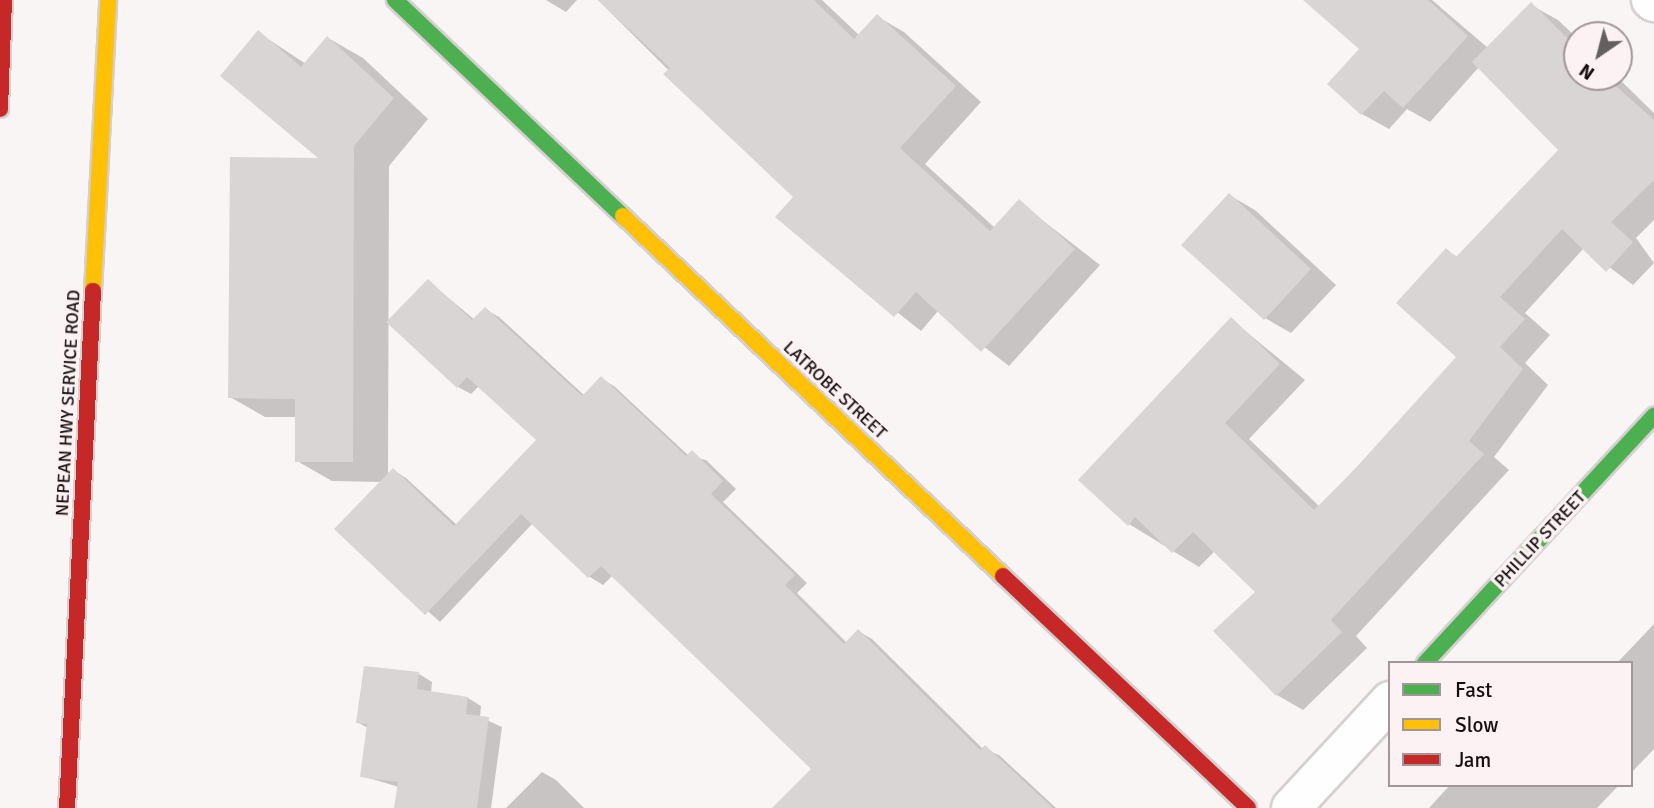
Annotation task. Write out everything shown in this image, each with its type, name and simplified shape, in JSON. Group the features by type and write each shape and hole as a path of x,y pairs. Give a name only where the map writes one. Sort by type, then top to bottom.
{"main road":[{"path":"0,109 5,0"},
{"name":"NEPEAN HWY SERVICE ROAD","path":"67,808 108,0"},
{"name":"LATROBE STREET","path":"395,0 1248,808"},
{"name":"PHILLIP STREET","path":"1427,661 1654,416"}],"street":[{"path":"1291,808 1388,703"}],"building":[{"path":"598,0 814,0 854,39 877,14 956,86 900,148 990,231 1019,199 1075,249 981,352 916,292 894,317 775,217 793,197 663,74 670,68"},
{"path":"1303,0 1428,0 1468,36 1403,108 1384,91 1361,115 1327,84 1359,49"},
{"path":"1531,2 1563,34 1563,91 1622,91 1654,120 1654,180 1611,222 1633,242 1606,272 1562,229 1500,297 1525,319 1500,347 1523,369 1469,441 1484,454 1331,620 1342,632 1276,696 1213,631 1255,592 1193,532 1172,553 1135,517 1128,526 1078,480 1231,317 1280,364 1225,423 1314,510 1355,469 1456,357 1396,303 1446,248 1456,257 1558,150 1472,62"},
{"path":"258,30 301,67 327,36 394,98 354,146 353,462 295,462 295,399 228,398 230,157 318,158 220,76"},
{"path":"1229,193 1311,269 1264,320 1181,245"},
{"path":"428,279 472,320 485,307 582,396 601,376 686,456 692,450 723,481 711,494 795,575 785,585 844,644 858,629 980,750 985,745 1053,808 772,808 811,769 601,566 588,578 521,514 425,615 334,529 393,468 454,526 536,440 467,377 457,388 386,322"},
{"path":"364,666 419,672 417,689 468,697 466,714 489,717 477,808 394,808 398,782 360,777 367,724 356,723"}],"traffic: fast":[{"path":"395,0 623,216"},
{"path":"1427,661 1654,416"}],"traffic: slow":[{"path":"93,291 108,0"},
{"path":"623,216 1003,576"}],"traffic: jam":[{"path":"0,109 4,0"},
{"path":"67,808 93,291"},
{"path":"1003,576 1248,808"}]}
